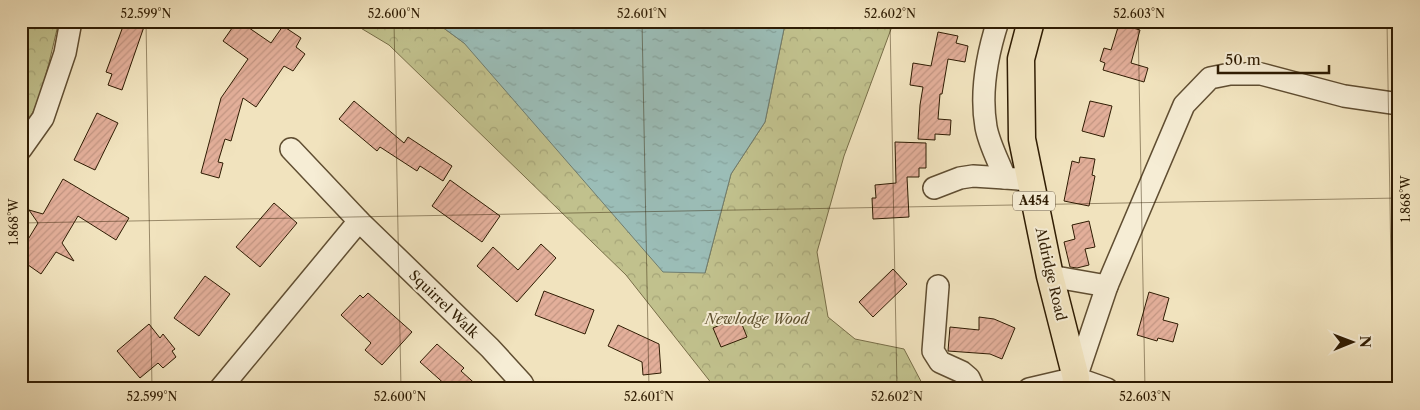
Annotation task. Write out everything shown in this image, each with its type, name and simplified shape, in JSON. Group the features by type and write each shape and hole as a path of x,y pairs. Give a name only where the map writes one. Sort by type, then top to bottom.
{"main road":[{"name":"Aldridge Road","path":"1031,21 1021,59 1022,139 1017,179 1050,276 1076,383"}],"street":[{"path":"21,149 43,118 65,53 71,21"},
{"path":"998,21 993,36 984,82 986,128 1017,179"},
{"path":"1076,383 1107,286 1184,105 1210,78 1230,74 1261,74 1344,96 1399,104"},
{"name":"Squirrel Walk","path":"291,149 359,222 490,348 522,383 525,389"},
{"path":"934,188 974,176 1017,179"},
{"path":"220,389 359,222"},
{"path":"1050,276 1107,286"},
{"path":"938,286 933,351 940,362 962,372 969,378 974,389"},
{"path":"1029,389 1076,383 1107,389"}],"green space":[{"path":"21,21 59,21 40,94 21,134"},
{"name":"Newlodge Wood","path":"349,21 434,21 464,43 705,273 731,174 765,122 785,24 798,21 894,21 844,156 817,252 828,317 855,339 904,349 925,389 716,389 626,275 389,45"}],"water":[{"path":"434,21 784,21 785,24 765,122 731,174 705,273 663,272 464,43"}],"building":[{"path":"125,21 146,21 122,90 108,85 112,74 106,72"},
{"path":"237,21 271,43 283,26 301,38 296,47 305,54 293,71 284,66 256,107 243,98 231,141 225,139 218,162 223,163 219,178 201,173 221,98 248,59 223,41"},
{"path":"1119,24 1140,30 1131,63 1148,68 1144,82 1103,70 1105,63 1100,61 1104,48 1111,50"},
{"path":"938,32 958,36 956,43 968,46 965,62 948,59 942,94 940,94 938,119 951,120 950,135 935,134 935,140 918,139 923,87 910,85 913,63 931,66"},
{"path":"354,101 404,143 408,137 452,166 443,181 420,166 417,171 380,147 377,151 339,119"},
{"path":"1090,101 1112,106 1104,137 1082,131"},
{"path":"97,113 118,123 95,170 74,160"},
{"path":"895,142 926,143 926,168 919,168 919,177 907,177 909,217 873,219 872,198 876,198 875,185 896,183"},
{"path":"1080,157 1095,159 1092,175 1095,176 1089,206 1064,201 1072,161 1079,163"},
{"path":"63,179 129,218 116,240 78,216 62,243 74,261 56,252 41,274 21,260 21,251 38,223 29,210 43,214"},
{"path":"450,180 500,216 482,242 432,206"},
{"path":"274,203 297,223 260,267 236,247"},
{"path":"1089,221 1095,247 1085,249 1089,265 1077,268 1070,267 1064,242 1075,239 1072,225"},
{"path":"541,244 556,258 517,302 477,266 493,247 518,270"},
{"path":"893,269 907,284 873,317 859,302"},
{"path":"205,276 230,294 199,336 174,318"},
{"path":"544,291 594,310 585,334 535,315"},
{"path":"1149,292 1169,298 1163,320 1178,324 1173,342 1158,338 1157,341 1137,335"},
{"path":"368,293 412,332 382,365 365,350 371,343 341,315 360,295 363,298"},
{"path":"739,317 747,337 721,347 713,328"},
{"path":"979,317 994,319 1015,328 1002,359 990,354 948,351 950,327 979,330"},
{"path":"149,324 160,338 163,334 175,349 172,351 176,357 163,368 158,363 140,378 117,351"},
{"path":"618,325 659,344 661,373 643,375 642,362 608,346"},
{"path":"437,344 464,368 461,371 481,389 457,389 451,384 448,387 420,362"}]}
